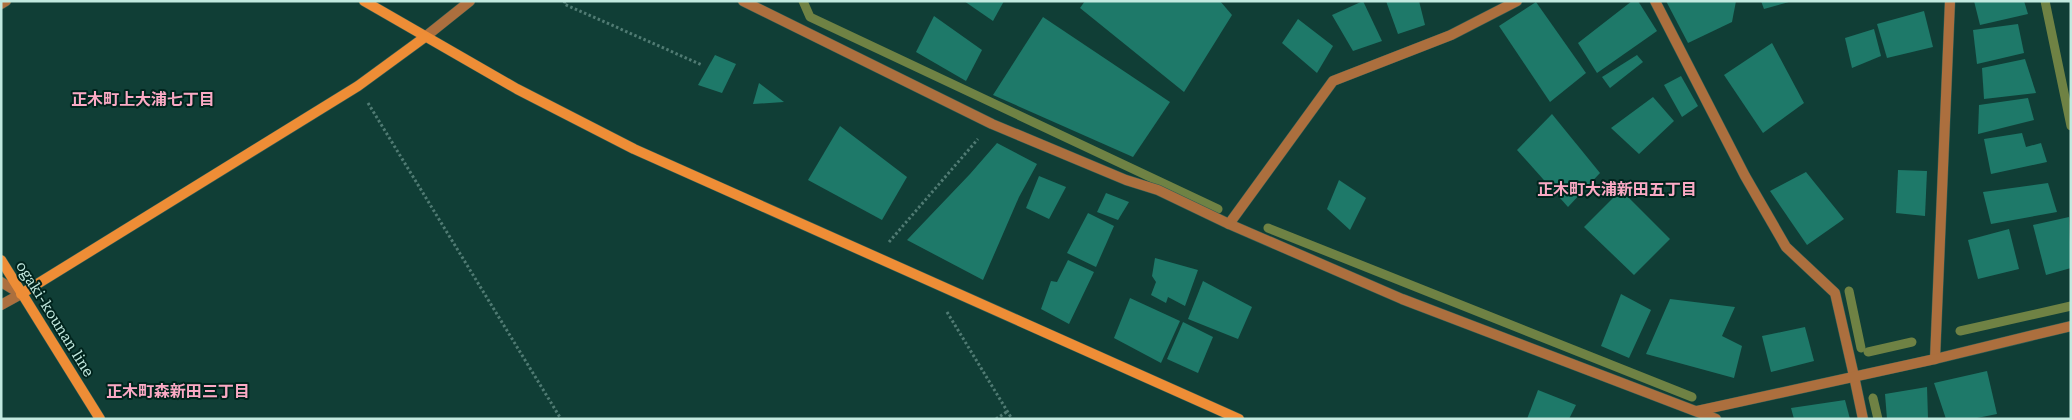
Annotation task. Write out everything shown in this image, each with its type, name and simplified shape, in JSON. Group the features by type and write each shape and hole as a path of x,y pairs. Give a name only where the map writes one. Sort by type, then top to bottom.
{"street":[{"path":"1,4 6,1"},
{"path":"364,1 517,89 634,149 1239,419"},
{"path":"1,305 22,294 358,86 470,1"},
{"path":"743,1 992,124 1126,180 1158,190 1229,224 1402,299 1716,419"},
{"path":"1229,224 1333,81 1451,35 1517,1"},
{"path":"1656,1 1745,176 1786,247 1834,293 1864,419"},
{"path":"1935,359 1950,1"},
{"name":"ogaki-kounan line","path":"1,260 100,419"},
{"path":"1,282 22,294"},
{"path":"1697,411 1935,359 2071,326"}],"path":[{"path":"565,1 564,4 702,65"},
{"path":"358,86 561,419"},
{"path":"877,256 992,124"},
{"path":"940,285 942,304 1012,419"},
{"path":"996,419 1008,412"}],"building":[{"path":"964,1 1004,1 993,21"},
{"path":"1085,1 1220,1 1232,15 1184,92 1080,8"},
{"path":"1363,1 1382,41 1353,51 1332,15"},
{"path":"1386,1 1419,1 1425,25 1398,34"},
{"path":"1632,1 1638,1 1657,31 1597,73 1578,43"},
{"path":"1666,1 1736,1 1732,22 1688,43"},
{"path":"1761,1 1788,1 1789,2 1764,9"},
{"path":"1974,1 2024,1 2028,14 1980,25"},
{"path":"1536,2 1586,73 1550,102 1499,26"},
{"path":"1924,11 1933,47 1887,58 1877,24"},
{"path":"934,16 982,50 966,81 916,52"},
{"path":"1043,17 1170,102 1133,157 993,95"},
{"path":"1298,19 1333,46 1317,73 1282,43"},
{"path":"2018,24 2024,53 1977,64 1973,30"},
{"path":"1874,29 1881,56 1852,68 1845,38"},
{"path":"1772,43 1804,103 1763,133 1724,75"},
{"path":"715,55 736,64 722,93 698,85"},
{"path":"1637,55 1643,62 1610,88 1602,77"},
{"path":"2025,59 2036,93 1984,99 1982,68"},
{"path":"1681,76 1698,106 1682,117 1664,85"},
{"path":"759,83 784,102 753,104"},
{"path":"1653,97 1674,121 1639,154 1611,128"},
{"path":"2028,98 2034,120 1978,134 1979,105"},
{"path":"1552,114 1600,173 1568,207 1517,150"},
{"path":"840,126 907,177 882,220 808,180"},
{"path":"2022,133 2026,147 2041,143 2047,162 1991,174 1984,139"},
{"path":"997,143 1037,164 1019,197 983,280 907,240"},
{"path":"1898,170 1927,171 1925,216 1896,213"},
{"path":"1806,172 1844,219 1807,245 1770,191"},
{"path":"1039,176 1066,187 1049,219 1026,208"},
{"path":"1339,180 1366,198 1350,230 1327,209"},
{"path":"2048,183 2057,212 1991,224 1983,192"},
{"path":"1621,190 1670,239 1634,275 1584,227"},
{"path":"1106,193 1129,202 1118,220 1097,212"},
{"path":"1088,213 1114,226 1096,267 1067,253"},
{"path":"2069,217 2071,268 2046,275 2033,225"},
{"path":"2009,229 2019,269 1978,279 1968,240"},
{"path":"1155,258 1198,270 1185,306 1168,297 1166,303 1151,295 1156,282 1152,276"},
{"path":"1068,260 1094,272 1069,324 1041,309 1051,281 1057,282"},
{"path":"1203,281 1252,307 1238,339 1188,319"},
{"path":"1621,294 1651,310 1629,358 1601,346"},
{"path":"1130,298 1180,321 1161,363 1114,338"},
{"path":"1670,299 1735,307 1722,336 1742,346 1734,378 1646,354"},
{"path":"1183,322 1213,337 1198,373 1167,359"},
{"path":"1805,327 1814,361 1771,372 1762,336"},
{"path":"1987,371 1997,414 1972,419 1946,419 1934,383"},
{"path":"1927,387 1928,419 1887,419 1885,394"},
{"path":"1538,390 1576,405 1569,419 1527,419"},
{"path":"1845,400 1850,419 1794,419 1791,408"}],"waterway":[{"path":"803,1 810,17 1218,209"},
{"path":"2045,1 2071,126"},
{"path":"1268,228 1692,397"},
{"path":"1849,291 1861,348"},
{"path":"1960,331 2071,306"},
{"path":"1868,352 1912,342"},
{"path":"1873,398 1878,419"}],"district":[{"name":"正木町上大浦七丁目","path":"143,99"},
{"name":"正木町大浦新田五丁目","path":"1617,189"},
{"name":"正木町森新田三丁目","path":"178,391"}]}
